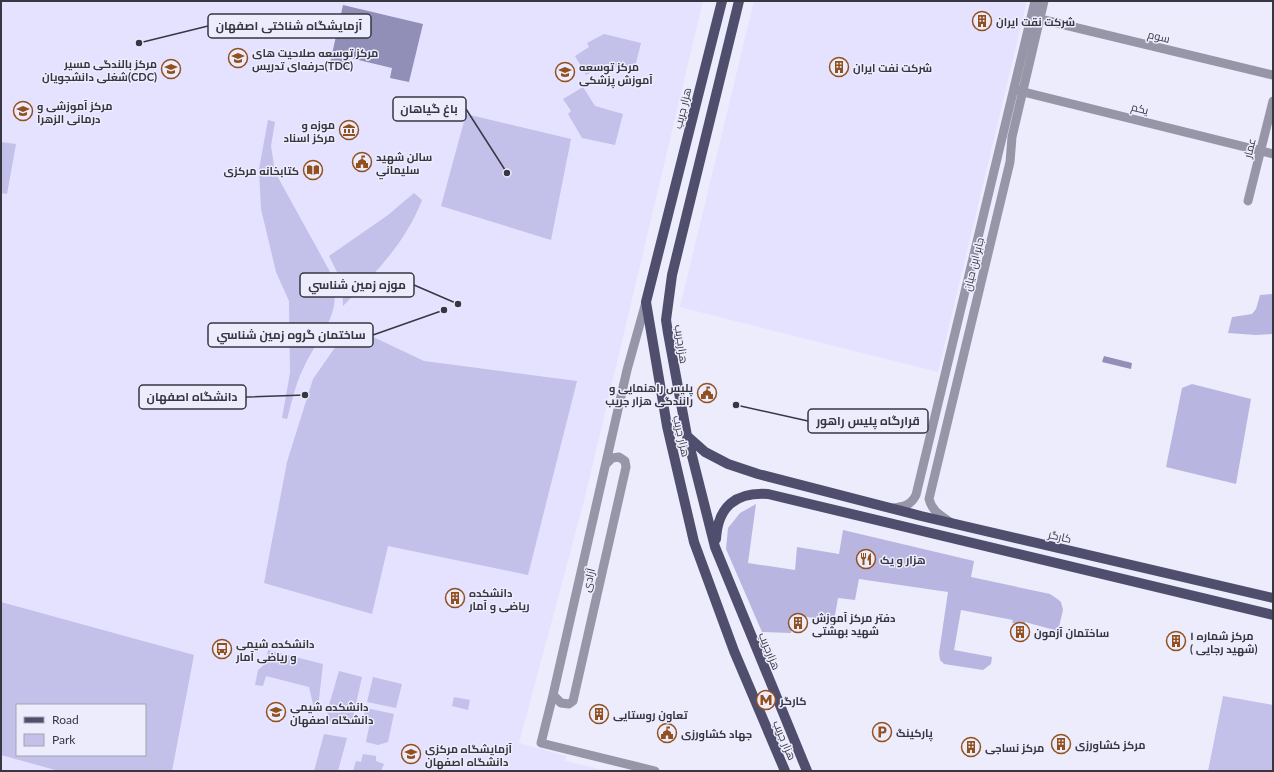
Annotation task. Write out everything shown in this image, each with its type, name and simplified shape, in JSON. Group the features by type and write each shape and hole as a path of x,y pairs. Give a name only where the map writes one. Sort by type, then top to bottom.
{"main road":[{"name":"هزار جریب","path":"722,1 646,302 667,426 694,542 734,651 785,771"},
{"name":"هزارجریب","path":"738,1 672,275 666,320 672,363 687,436 715,547 807,771"},
{"name":"کارگر","path":"687,436 705,452 728,464 758,474 951,523 1273,598"},
{"path":"715,547 716,527 724,511 734,501 742,496 752,493 768,494 1273,615"},
{"path":"835,510 839,495"},
{"path":"959,540 976,540 1022,549 1025,547 1025,543 1020,539"},
{"path":"1047,561 1044,557 1044,553 1046,551 1079,557 1091,555"}],"street":[{"name":"جابر ابن حیان","path":"951,523 931,507 929,499 930,492 1010,162 1018,90 1035,1"},
{"name":"جابر ابن حیان","path":"892,508 905,506 910,503 914,500 917,491 957,319 1018,90 1040,19 1044,1"},
{"name":"سوم","path":"1040,19 1273,75"},
{"name":"یکم","path":"1018,90 1273,154"},
{"name":"عمار","path":"1248,201 1273,101"},
{"name":"آزادی","path":"646,302 628,370 541,743 655,771"},
{"path":"957,319 971,323"},
{"name":"آزادی","path":"553,695 561,703 569,704 573,701 626,466 625,461 619,457 612,458 607,463"},
{"path":"917,491 920,495 924,496 930,492"}],"shaded area":[{"path":"1,1 703,1 583,505 519,743 566,756 565,761 608,771 1,771"},
{"path":"754,1 1027,1 938,372 680,307"},
{"path":"343,5 423,24 409,82 390,78 392,68 350,58 347,67 330,63"},
{"path":"1273,294 1273,334 1256,335 1228,333 1232,317 1252,314 1256,309 1260,295"},
{"path":"1104,356 1132,363 1131,369 1102,362"},
{"path":"1192,384 1251,399 1236,484 1166,467 1182,388"},
{"path":"756,504 748,563 795,570 797,547 839,554 843,530 974,561 971,577 1050,594 1061,602 1063,610 1058,631 1025,622 1024,626 1012,623 1013,620 961,610 954,650 992,657 991,664 983,670 944,664 940,660 939,653 948,592 859,579 855,600 838,598 834,621 794,615 791,633 762,632 726,549 728,528 740,513"}],"green space":[{"path":"604,34 641,43 634,71 606,64 586,75 575,56 589,47 587,43"},
{"path":"583,87 595,106 623,114 615,145 582,138 568,114 571,111 563,99"},
{"path":"466,114 571,139 551,240 441,206"},
{"path":"268,120 275,122 271,146 275,172 329,270 334,285 335,298 329,322 309,356 300,375 287,419 282,418 290,373 289,301 276,272 261,209 259,169"},
{"path":"1,142 16,144 7,194 1,193"},
{"path":"414,193 422,200 407,230 378,269 343,306 342,282 329,256 388,215"},
{"path":"350,326 424,361 577,381 528,575 388,546 372,614 264,583 287,462 313,379"},
{"path":"1,602 194,655 172,771 59,771 1,755"},
{"path":"268,650 323,664 318,708 314,708 309,687 266,676 263,686 255,685 258,670 265,664"},
{"path":"339,671 362,677 351,726 330,722 327,712"},
{"path":"373,677 402,684 396,708 367,702"},
{"path":"1223,696 1273,705 1273,771 1208,771"},
{"path":"454,697 470,700 468,710 452,706"},
{"path":"366,708 394,714 388,742 378,745 366,742 370,722 362,721"},
{"path":"324,734 347,738 338,771 314,771"},
{"path":"363,754 376,756 376,761 384,764 381,771 353,771 356,761 361,762"}],"place":[{"name":"شرکت نقت ایران","path":"982,21"},
{"name":"آزمایشگاه شناختی اصفهان","path":"139,43"},
{"name":"مرکز توسعه صلاحیت های حرفه‌ای تدریس(TDC)","path":"238,58"},
{"name":"شرکت نفت ایران","path":"839,67"},
{"name":"مرکز بالندگی مسیر شغلی دانشجویان(CDC)","path":"171,69"},
{"name":"مرکز توسعه آموزش پزشکی","path":"565,72"},
{"name":"مرکز آموزشی و درمانی الزهرا","path":"23,111"},
{"name":"موزه و مرکز اسناد","path":"349,130"},
{"name":"سالن شهيد سليماني","path":"362,162"},
{"name":"کتابخانه مرکزی","path":"313,170"},
{"name":"باغ گیاهان","path":"507,173"},
{"name":"موزه زمين شناسي","path":"458,304"},
{"name":"ساختمان گروه زمين شناسي","path":"444,310"},
{"name":"پلیس راهنمایی و رانندگی هزار جریب","path":"707,393"},
{"name":"دانشگاه اصفهان","path":"305,395"},
{"name":"قرارگاه پلیس راهور","path":"736,405"},
{"name":"هزار و یک","path":"866,559"},
{"name":"دانشکده ریاضی و آمار","path":"455,598"},
{"name":"دفتر مرکز آموزش شهید بهشتی","path":"798,623"},
{"name":"ساختمان آزمون","path":"1020,632"},
{"name":"مرکز شماره ۱ ( شهید رجایی)","path":"1176,641"},
{"name":"دانشکده شیمی و ریاضی آمار","path":"222,649"},
{"name":"کارگر","path":"766,700"},
{"name":"دانشکده شیمی دانشگاه اصفهان","path":"276,712"},
{"name":"تعاون روستایی","path":"599,714"},
{"name":"پارکینگ","path":"882,732"},
{"name":"جهاد کشاورزی","path":"667,733"},
{"name":"مرکز کشاورزی","path":"1061,744"},
{"name":"مرکز نساجی","path":"971,747"},
{"name":"آزمایشگاه مرکزی دانشگاه اصفهان","path":"411,754"}]}
